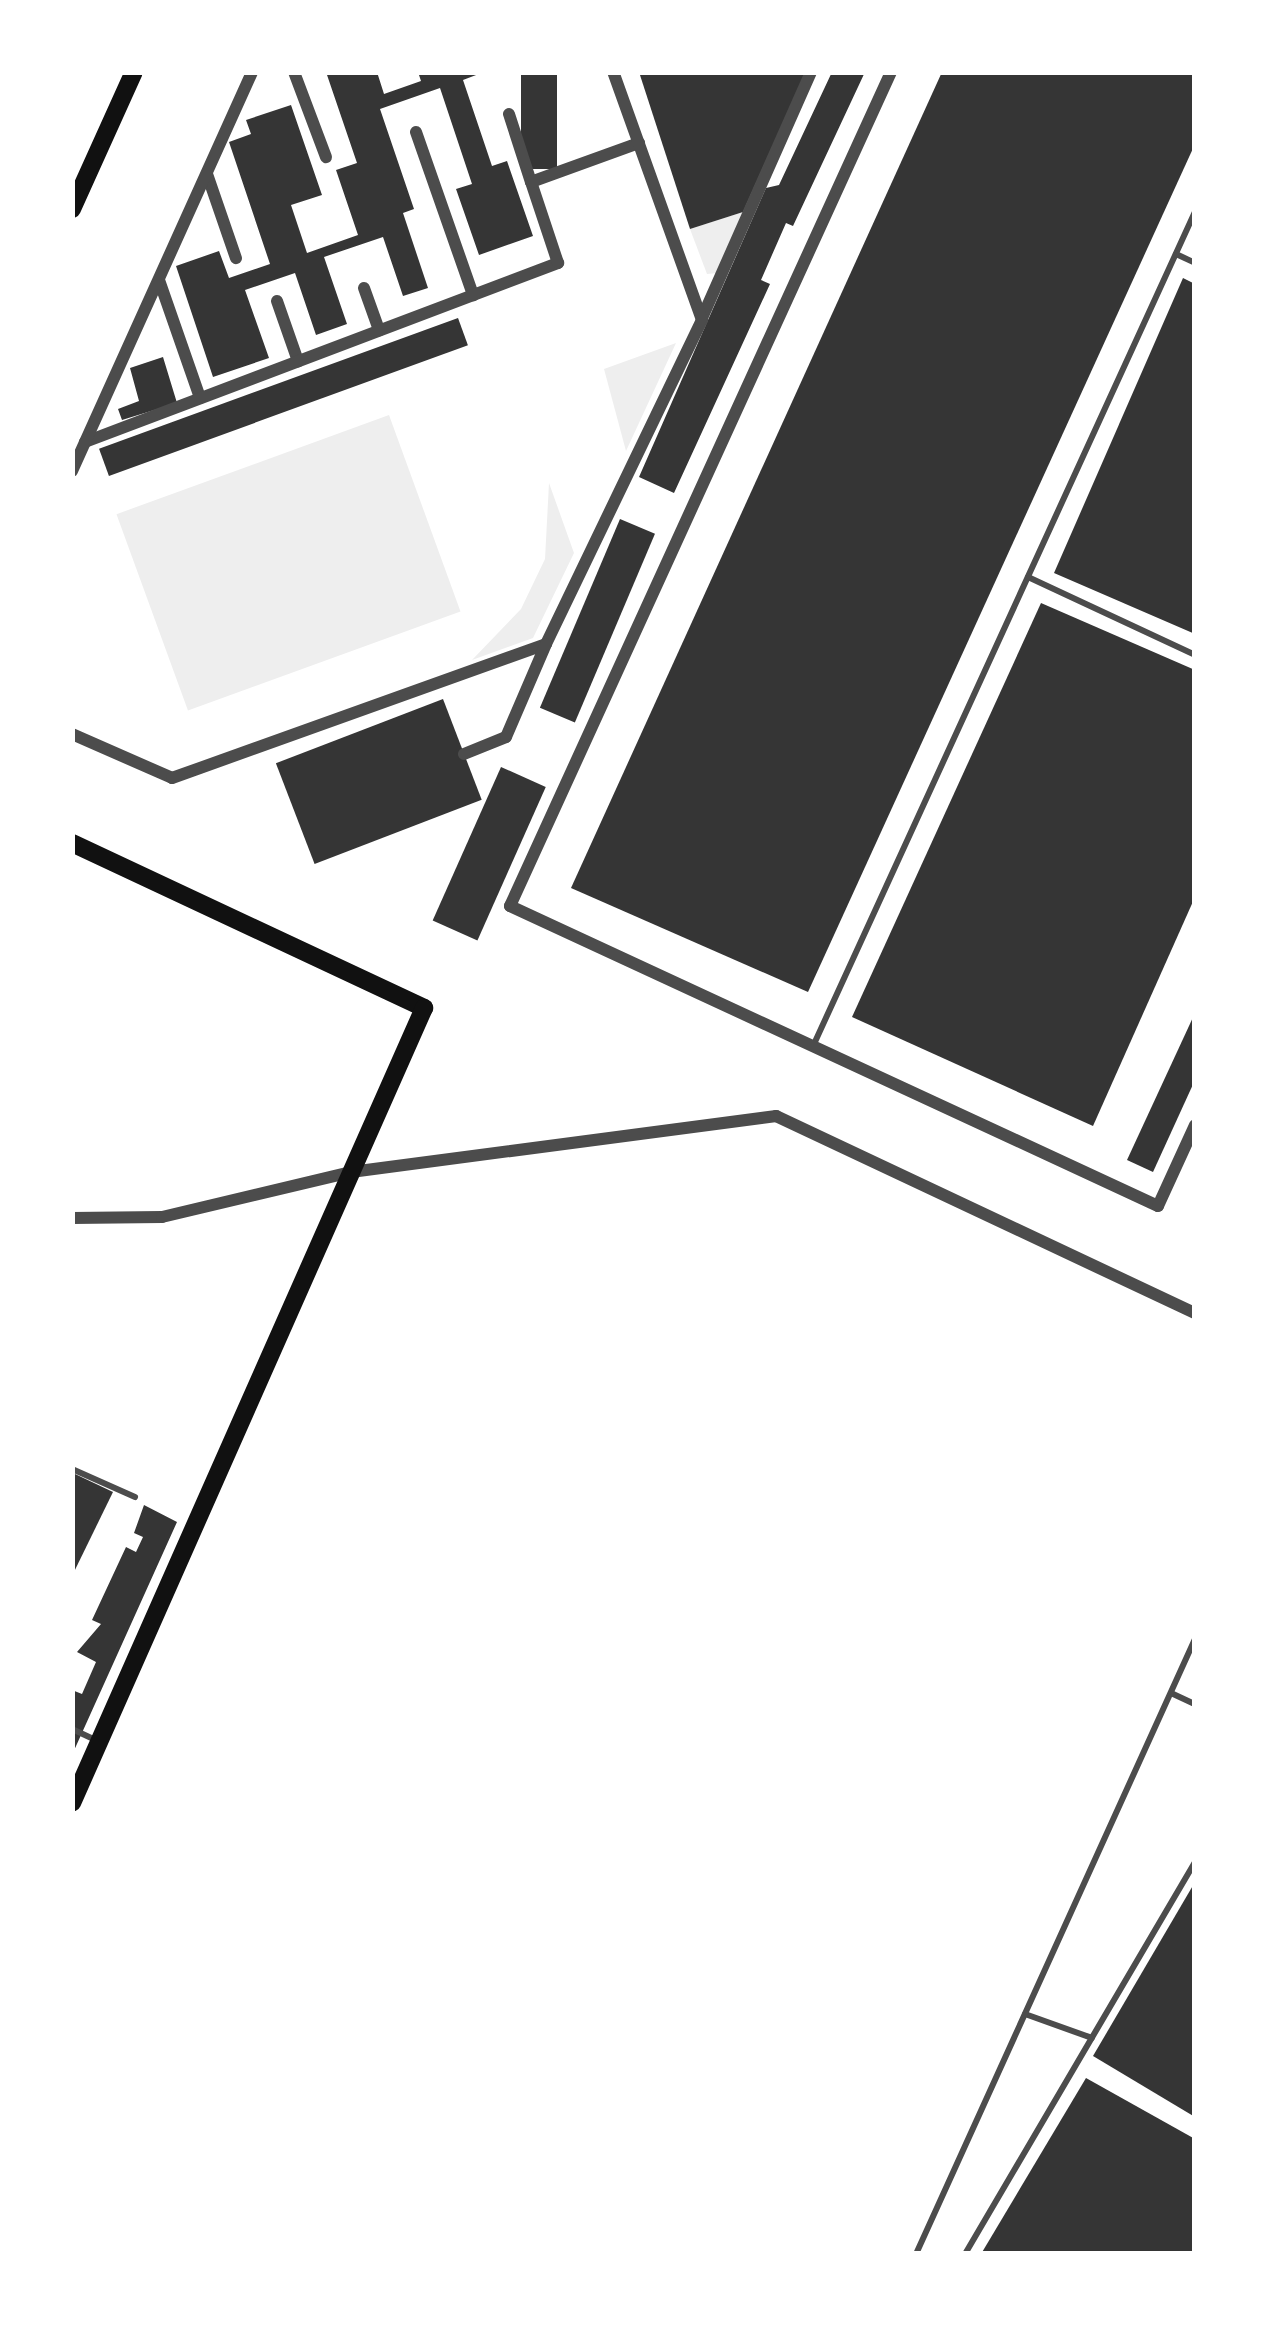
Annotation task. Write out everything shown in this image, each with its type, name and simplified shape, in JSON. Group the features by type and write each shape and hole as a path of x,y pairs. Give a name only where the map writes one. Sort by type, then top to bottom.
{"main road":[{"path":"72,209 134,72"},
{"path":"72,843 424,1008 72,1803"}],"street":[{"path":"72,471 252,72"},
{"path":"294,72 326,157"},
{"path":"613,72 702,320"},
{"path":"464,754 506,737 702,320 811,72"},
{"path":"891,72 510,906 1158,1206 1195,1125"},
{"path":"86,442 558,262 508,114"},
{"path":"416,132 473,295"},
{"path":"531,182 639,143"},
{"path":"206,172 236,258"},
{"path":"159,279 200,398"},
{"path":"364,288 380,330"},
{"path":"277,302 298,361"},
{"path":"72,734 172,778 546,644"},
{"path":"72,1218 162,1217 351,1172 776,1116 1195,1313"}],"lane":[{"path":"813,1046 1195,212"},
{"path":"1176,254 1195,263"},
{"path":"1028,577 1195,655"},
{"path":"72,1469 135,1498"},
{"path":"916,2254 1195,1639"},
{"path":"1170,1693 1195,1704"},
{"path":"72,1729 99,1741"},
{"path":"964,2254 1195,1862"},
{"path":"1025,2014 1092,2038"}],"shaded area":[{"path":"743,212 718,273 707,274 690,229"},
{"path":"676,343 626,451 604,369"},
{"path":"389,415 460,611 188,711 116,514"},
{"path":"549,483 574,553 533,638 472,660 521,609 545,559"}],"building":[{"path":"326,72 377,72 384,94 421,81 418,72 484,72 463,80 492,166 507,161 533,236 479,255 456,189 472,184 440,88 380,109 414,209 403,213 428,288 403,296 383,237 324,257 347,324 316,335 295,273 245,290 269,358 213,377 176,266 219,251 229,278 270,264 229,142 251,134 246,120 291,105 322,195 291,205 307,253 358,235 336,170 357,163"},
{"path":"521,72 557,72 557,169 521,169"},
{"path":"639,72 806,72 743,212 690,229"},
{"path":"832,72 865,72 793,226 786,223 761,280 770,284 674,493 639,477 766,188 779,185"},
{"path":"942,72 1195,72 1195,144 808,992 571,888"},
{"path":"1183,278 1195,284 1195,634 1054,573"},
{"path":"458,318 468,345 109,476 99,449"},
{"path":"163,357 177,403 122,420 118,409 139,401 130,368"},
{"path":"620,519 655,534 575,723 540,708"},
{"path":"1041,603 1195,670 1195,897 1093,1126 852,1017"},
{"path":"443,699 482,800 315,864 276,763"},
{"path":"501,767 546,787 477,940 433,920"},
{"path":"1195,1013 1195,1080 1153,1172 1127,1160"},
{"path":"75,1474 113,1492 72,1576 72,1481"},
{"path":"144,1505 177,1522 72,1755 72,1690 82,1694 96,1662 77,1652 101,1624 92,1620 126,1547 136,1552 143,1537 134,1533"},
{"path":"1195,1882 1195,2117 1093,2056"},
{"path":"1086,2078 1195,2139 1195,2254 981,2254"}]}
